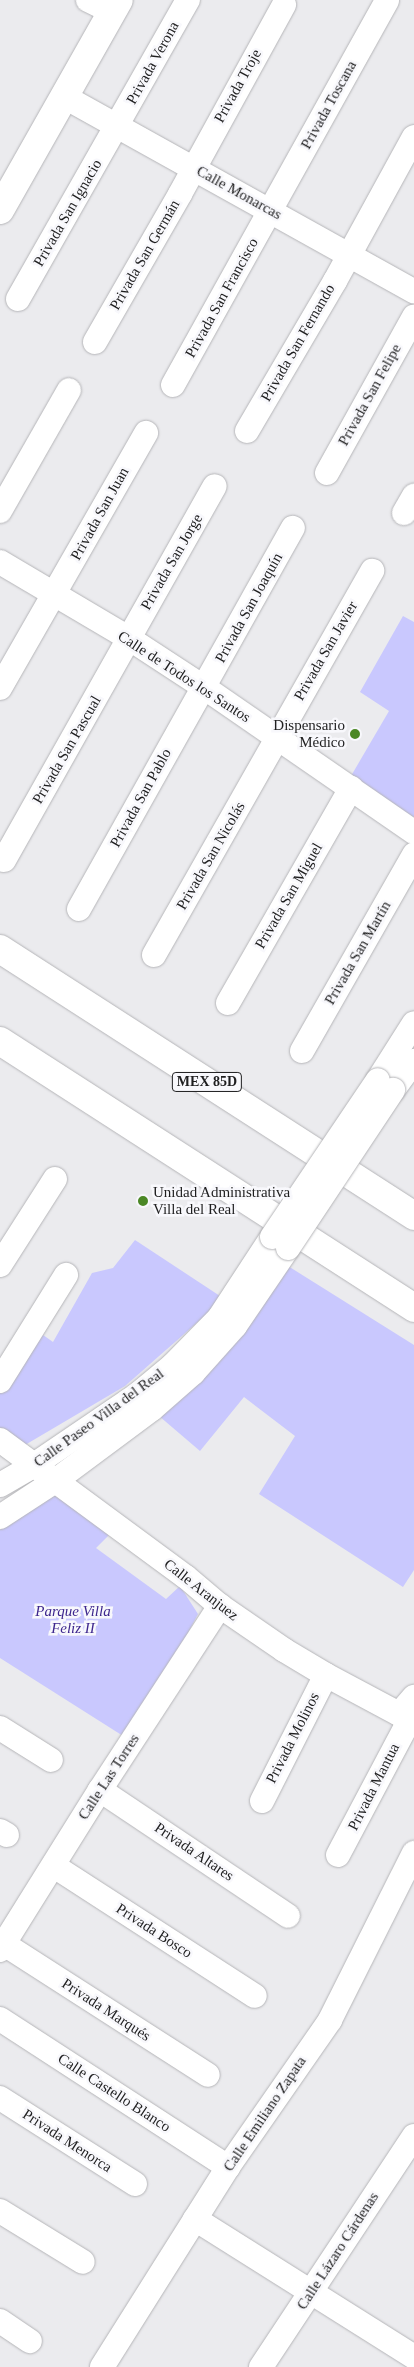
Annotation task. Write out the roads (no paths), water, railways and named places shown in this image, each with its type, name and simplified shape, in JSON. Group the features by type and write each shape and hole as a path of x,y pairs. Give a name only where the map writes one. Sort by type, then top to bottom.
{"main road":[{"path":"1,207 116,6"},
{"name":"MEX 85D","path":"0,949 414,1216"},
{"path":"0,1041 414,1308"}],"street":[{"path":"88,0 116,6"},
{"name":"Privada Verona","path":"118,126 188,0"},
{"name":"Privada Toscana","path":"270,211 387,0"},
{"name":"Privada Troje","path":"193,168 284,5"},
{"name":"Calle Monarcas","path":"63,96 414,291"},
{"name":"Privada San Ignacio","path":"18,300 118,126"},
{"name":"Privada San Fernando","path":"247,431 349,255 414,137"},
{"name":"Privada San Germán","path":"95,342 193,168"},
{"name":"Privada San Francisco","path":"173,385 270,211"},
{"name":"Privada San Felipe","path":"327,472 414,317"},
{"path":"0,511 70,390"},
{"name":"Privada San Juan","path":"0,688 146,433"},
{"name":"Privada San Jorge","path":"130,639 215,486"},
{"name":"Privada San Joaquín","path":"204,688 293,528"},
{"name":"Calle de Todos los Santos","path":"0,562 130,639 204,688 272,748 351,788 414,832"},
{"name":"Privada San Javier","path":"272,748 372,571"},
{"name":"Privada San Pascual","path":"4,860 130,639"},
{"name":"Privada San Pablo","path":"79,908 204,688"},
{"name":"Privada San Nicolás","path":"154,955 272,748"},
{"name":"Privada San Miguel","path":"228,1003 351,788"},
{"name":"Privada San Martín","path":"302,1051 414,855"},
{"name":"Calle Paseo Villa del Real","path":"0,1485 34,1465 137,1394 173,1365 219,1318 280,1242 386,1085 414,1023"},
{"name":"Calle Paseo Villa del Real","path":"386,1085 414,1060"},
{"path":"0,1265 55,1180"},
{"name":"Calle Paseo Villa del Real","path":"0,1517 55,1481 152,1409 193,1373 235,1326 280,1242"},
{"path":"0,1381 66,1275"},
{"name":"Calle Aranjuez","path":"0,1440 186,1577 220,1606 326,1675 409,1713"},
{"name":"Calle Las Torres","path":"2,1947 100,1790 220,1606"},
{"name":"Privada Molinos","path":"262,1801 326,1675"},
{"name":"Privada Mantua","path":"338,1855 409,1713"},
{"path":"0,1728 51,1760"},
{"name":"Privada Altares","path":"100,1790 288,1916"},
{"name":"Calle Emiliano Zapata","path":"102,2367 228,2167 330,2020 414,1853"},
{"name":"Privada Bosco","path":"54,1866 255,1996"},
{"name":"Privada Marqués","path":"2,1947 208,2075"},
{"name":"Calle Castello Blanco","path":"0,2019 228,2167"},
{"name":"Privada Menorca","path":"0,2098 135,2184"},
{"name":"Calle Lázaro Cárdenas","path":"261,2367 414,2136"},
{"path":"0,2211 83,2262"},
{"path":"196,2219 414,2357"},
{"path":"0,2321 30,2340"}],"place":[{"name":"Dispensario Médico","path":"355,734"},
{"name":"Unidad Administrativa Villa del Real","path":"143,1201"}],"park label":[{"name":"Parque Villa Feliz II","path":"73,1620"}]}
